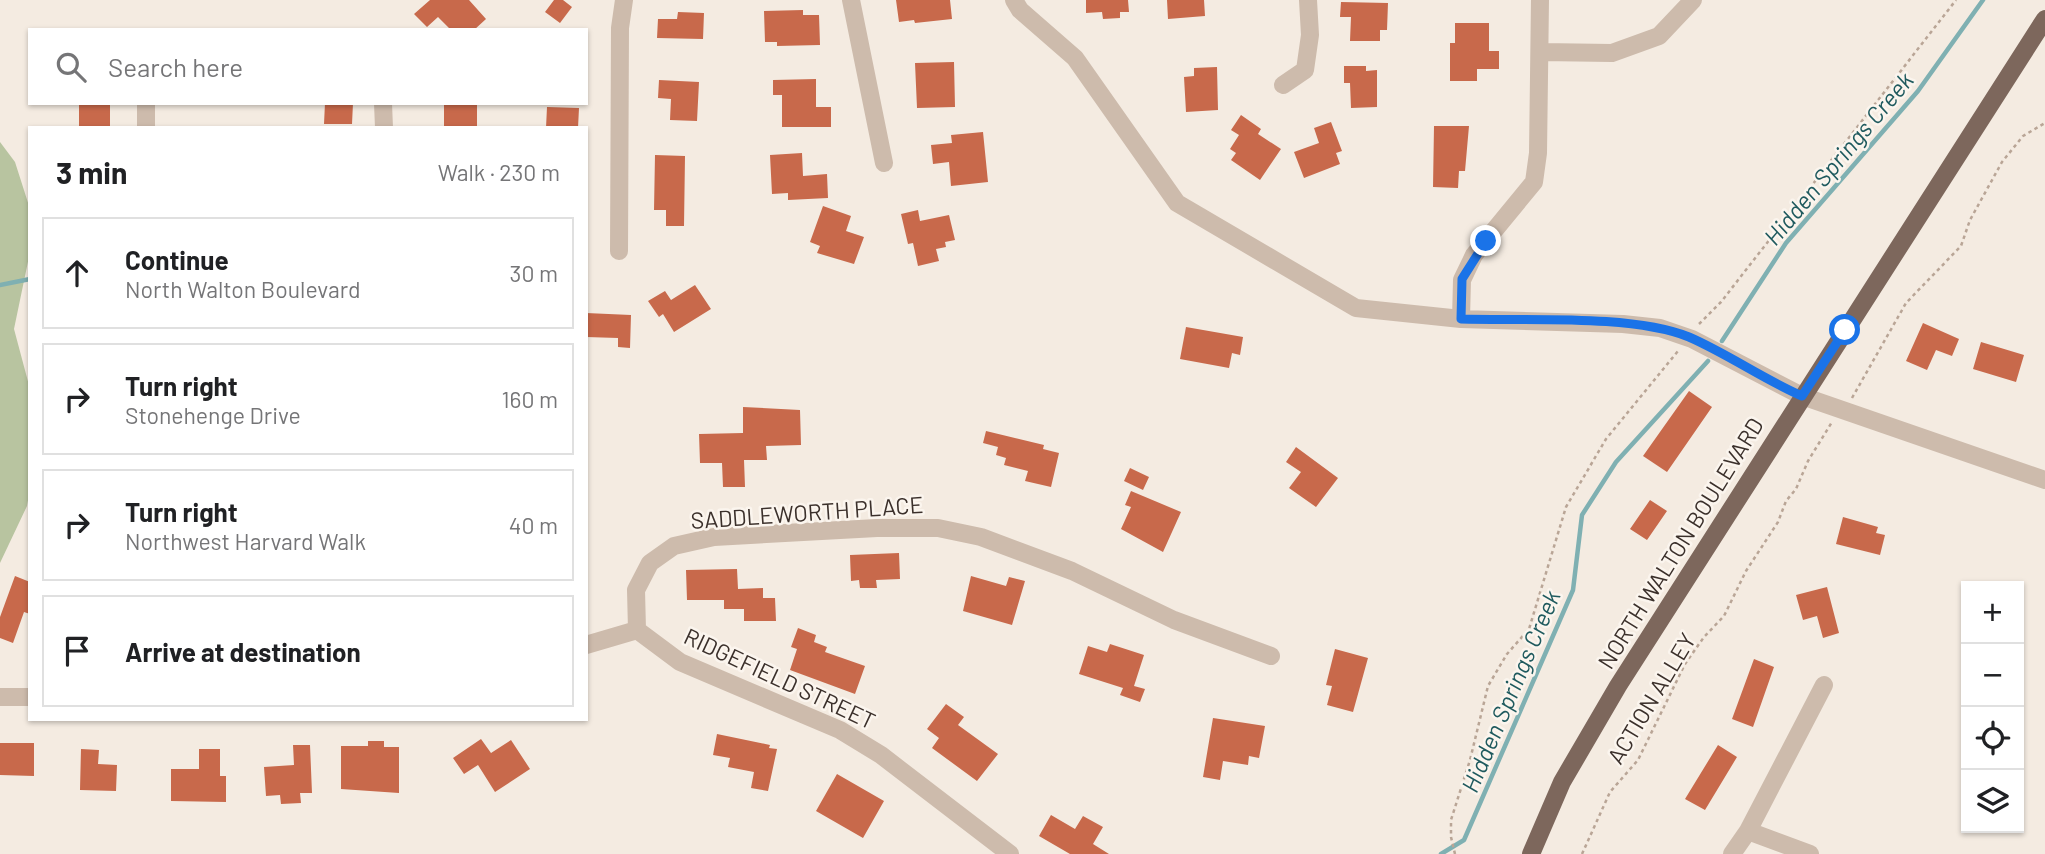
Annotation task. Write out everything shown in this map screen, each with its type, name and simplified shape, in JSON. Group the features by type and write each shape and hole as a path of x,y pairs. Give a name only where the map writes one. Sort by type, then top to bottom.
{"main road":[{"name":"NORTH WALTON BOULEVARD","path":"1531,854 1562,782 1604,710 2045,19"}],"street":[{"path":"619,251 620,28 624,0"},
{"path":"851,0 884,163"},
{"path":"1014,0 1020,10 1075,58 1177,203 1356,308 1461,319 1623,324 1660,328 1689,337 1802,396 2045,480"},
{"path":"1283,85 1305,70 1310,35 1308,0"},
{"path":"1461,319 1462,279 1475,255 1534,182 1538,153 1541,0"},
{"path":"1541,52 1612,53 1659,36 1693,0"},
{"path":"146,105 146,126"},
{"path":"383,105 384,126"},
{"name":"SADDLEWORTH PLACE","path":"637,630 636,590 650,563 674,545 728,536 877,528 938,528 981,537 1046,561 1174,620 1271,656"},
{"path":"588,644 637,630"},
{"name":"RIDGEFIELD STREET","path":"637,630 680,662 840,730 881,755 1010,854"},
{"path":"1732,854 1748,831 1824,685"},
{"path":"0,696 28,697"},
{"path":"1748,831 1810,854"}],"path":[{"path":"1697,326 1721,302 1956,0"},
{"path":"1852,400 1906,303 1961,246 1970,220 2002,162 2023,136 2045,123"},
{"path":"1455,854 1451,820 1470,760 1488,686 1507,654 1529,629 1566,507 1606,439 1684,343"},
{"name":"ACTION ALLEY","path":"1582,854 1610,792 1638,760 1685,664 1703,637 1724,616 1745,571 1778,522 1808,461 1836,418"}],"green space":[{"path":"0,142 15,162 28,203 28,262 14,329 28,382 28,500 0,563"}],"building":[{"path":"430,0 469,0 486,19 476,28 449,28 438,17 427,27 414,14"},
{"path":"554,0 563,0 572,7 560,23 545,12"},
{"path":"896,0 950,0 952,19 899,22"},
{"path":"1086,0 1128,0 1129,12 1120,12 1120,18 1103,19 1102,12 1086,13"},
{"path":"1167,0 1204,0 1205,16 1168,19"},
{"path":"1341,2 1388,3 1387,30 1380,30 1380,41 1350,41 1351,17 1340,17"},
{"path":"803,10 803,15 819,15 820,45 777,46 777,42 765,42 764,11"},
{"path":"678,12 704,13 703,39 657,38 658,19 677,19"},
{"path":"1455,23 1489,23 1489,51 1499,51 1499,69 1477,69 1477,81 1450,81 1450,43 1455,43"},
{"path":"954,62 955,107 917,108 915,63"},
{"path":"1344,66 1366,66 1366,71 1377,70 1377,107 1351,108 1350,83 1344,83"},
{"path":"1217,67 1218,110 1186,112 1184,77 1194,76 1194,68"},
{"path":"816,79 816,107 831,107 831,127 782,127 782,95 773,95 773,80"},
{"path":"659,80 699,82 697,121 670,120 671,99 658,98"},
{"path":"79,105 110,105 110,126 79,126"},
{"path":"325,105 353,105 352,124 324,124"},
{"path":"444,105 477,105 477,126 444,126"},
{"path":"547,107 579,108 578,126 546,126"},
{"path":"1241,115 1261,129 1258,134 1281,149 1260,180 1231,160 1236,153 1230,149 1239,135 1231,130"},
{"path":"1331,122 1342,151 1336,153 1340,164 1304,178 1294,152 1319,143 1314,128"},
{"path":"1434,126 1469,126 1465,171 1459,171 1458,188 1433,187"},
{"path":"983,132 988,182 951,186 949,162 933,164 931,145 952,143 951,135"},
{"path":"802,153 803,176 827,174 828,198 788,200 788,193 772,194 770,155"},
{"path":"655,155 685,156 684,226 666,226 666,210 654,210"},
{"path":"823,206 851,216 846,231 864,237 854,264 817,253 820,246 810,242"},
{"path":"918,210 920,221 949,215 955,240 945,242 946,247 936,249 939,261 918,266 913,243 908,244 901,214"},
{"path":"695,285 711,309 674,332 663,314 659,317 648,301 665,291 671,300"},
{"path":"588,313 631,315 630,348 618,347 618,338 588,337"},
{"path":"1923,323 1959,339 1952,356 1936,350 1927,370 1906,361"},
{"path":"1186,327 1243,337 1240,355 1232,353 1229,368 1180,359"},
{"path":"1981,342 2024,355 2016,382 1973,369"},
{"path":"1689,391 1712,407 1667,472 1643,456"},
{"path":"743,407 800,410 801,445 766,446 767,460 744,460 745,487 723,487 722,463 700,463 699,434 743,433"},
{"path":"986,431 1044,445 1043,449 1059,453 1051,487 1025,481 1028,471 1004,465 1006,458 996,455 998,447 983,443"},
{"path":"1296,447 1338,478 1316,507 1289,488 1301,472 1286,462"},
{"path":"1130,468 1149,477 1143,490 1124,481"},
{"path":"1131,491 1181,512 1163,552 1121,529 1131,507 1125,505"},
{"path":"1650,500 1667,511 1647,540 1630,529"},
{"path":"1843,517 1878,527 1876,533 1885,535 1880,555 1836,544"},
{"path":"899,553 900,579 876,580 877,588 860,588 859,580 851,581 850,555"},
{"path":"737,569 738,589 763,588 763,598 775,598 776,621 744,621 744,609 724,609 724,600 687,600 686,570"},
{"path":"15,576 28,581 28,613 24,612 13,643 0,638 0,617"},
{"path":"971,576 1006,586 1009,577 1025,581 1012,625 963,611"},
{"path":"1827,587 1839,633 1823,638 1817,616 1803,620 1796,595"},
{"path":"798,628 816,635 814,642 827,647 825,652 865,666 855,694 790,670 797,649 791,647"},
{"path":"1110,644 1144,655 1134,686 1145,689 1140,702 1120,695 1123,688 1079,674 1088,646 1107,652"},
{"path":"1335,649 1368,658 1353,712 1327,705 1332,686 1326,685"},
{"path":"1754,659 1774,667 1753,727 1732,719"},
{"path":"946,704 964,717 958,725 998,754 977,781 932,748 939,738 927,729"},
{"path":"1213,718 1265,726 1259,758 1249,756 1248,765 1223,761 1220,780 1203,777"},
{"path":"717,734 770,745 769,748 777,749 768,791 751,788 754,772 728,767 730,758 713,755"},
{"path":"481,739 491,753 511,740 530,769 495,792 478,765 464,774 453,758"},
{"path":"368,741 384,741 384,747 399,747 399,793 341,789 341,746 368,746"},
{"path":"0,743 34,743 34,776 0,775"},
{"path":"293,745 310,745 312,793 300,793 301,803 281,804 280,795 266,796 264,767 294,765"},
{"path":"1718,745 1737,757 1705,810 1685,799"},
{"path":"81,749 99,750 98,764 117,765 116,791 80,790"},
{"path":"199,749 220,749 220,776 226,776 226,802 171,801 171,769 199,769"},
{"path":"837,774 884,801 863,838 816,811"},
{"path":"1051,815 1075,829 1083,816 1103,827 1093,844 1109,854 1070,854 1039,836"}],"waterway":[{"name":"Hidden Springs Creek","path":"1722,341 1786,243 1918,91 1983,0"},
{"path":"0,285 28,279"},
{"name":"Hidden Springs Creek","path":"1441,854 1464,840 1573,590 1582,515 1616,462 1708,361"}],"route":[{"path":"1486,241 1462,279 1461,319 1623,324 1660,328 1689,337 1773,384 1802,396 1845,330"}]}
